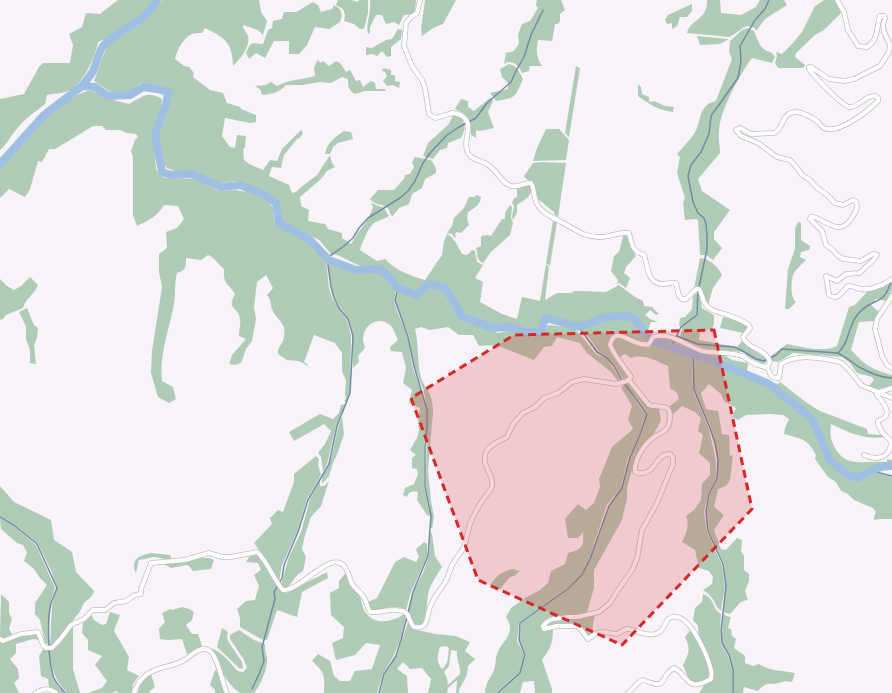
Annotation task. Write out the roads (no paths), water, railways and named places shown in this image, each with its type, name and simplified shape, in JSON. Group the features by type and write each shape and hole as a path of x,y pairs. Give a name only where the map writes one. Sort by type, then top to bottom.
{"street":[{"path":"420,0 417,13 406,23 404,46 412,66 422,80 425,88 429,114 435,118 453,113 465,119 468,125 468,133 465,144 468,154 476,160 488,164 506,184 516,187 528,182 531,183 534,187 536,202 543,212 551,217 563,222 577,232 593,237 612,236 626,233 629,234 634,250 644,255 652,280 663,284 672,282 676,283 679,296 686,299 696,289 699,289 702,292 704,304 708,308 750,325 750,328 743,337 744,340 748,344 765,353 770,362 767,367"},
{"path":"837,0 844,12 848,30 858,46 867,47 874,42 880,16 884,16 885,18 883,25 884,32 890,45 889,52 880,66 849,81 828,79 811,67 809,67 809,69 835,96 847,106 850,107 856,105 866,97 872,96 878,98 878,101 850,123 835,130 823,128 813,118 796,112 785,117 777,132 774,133 751,134 740,128 736,130 741,136 758,143 777,157 790,160 802,176 810,180 835,203 843,205 853,200 856,202 857,210 850,222 843,227 838,228 814,217 811,217 810,219 822,231 826,245 838,256 844,259 861,261 873,254 877,255 876,258 860,273 846,274 837,281 826,276 830,296 837,297 841,295 848,286 861,289 873,288 885,284 892,279"},
{"path":"892,296 880,314 875,325 882,356 887,365 892,368"},
{"path":"628,693 640,681 643,680 654,685 663,682 670,670 674,668 679,670 686,681 700,685 711,679 712,671 694,631 685,620 678,617 670,618 665,622 660,633 647,635 636,630 626,629 617,634 600,632 594,633 588,639 578,626 557,626 544,629 543,626 548,621 553,619 577,617 599,612 610,603 632,570 636,559 642,530 673,464 673,458 670,454 666,454 660,457 653,468 649,471 638,473 635,472 634,468 645,444 667,428 670,421 670,414 668,408 666,407 649,405 628,380 630,377 610,345 612,340 617,335 623,336 638,344 648,344 653,337 662,336 679,340 702,351 741,355 750,362 762,367 767,367"},
{"path":"767,367 771,376 779,378 781,364 790,359 803,357 837,361 842,363 861,385 892,398"},
{"path":"0,639 3,641 21,634 38,632 41,635 43,645 46,648 52,648 71,625 80,621 94,610 105,610 114,603 126,601 134,595 141,594 141,589 152,563 185,560 209,553 222,557 231,557 257,552 263,558 283,590 288,590 332,562 339,562 344,565 353,585 364,598 370,612 380,613 398,610 404,611 408,615 410,623 414,628 419,628 427,621 433,601 443,586 452,566 465,545 466,535 472,519 492,485 492,480 486,468 484,457 488,448 507,437 513,424 523,413 534,407 544,398 558,393 572,382 584,380 609,384 622,383 628,380"},
{"path":"878,391 892,388"},
{"path":"864,455 873,458 880,457 888,453 891,447 891,441 882,432 878,424 878,421 887,414 884,405 877,395 878,391"},
{"path":"134,693 140,680 147,674 166,666 177,664 188,659 195,651 204,649 209,651 216,658 227,693"},
{"path":"36,693 42,689 49,689 56,693"}],"waterway":[{"path":"82,86 93,71 100,51 104,45 139,20 152,8 157,0"},
{"path":"699,287 707,249 706,224 704,218 698,213 693,202 688,176 691,165 701,152 709,134 711,116 738,78 741,61 740,46 755,20 765,9 769,0"},
{"path":"252,689 264,661 262,647 275,599 274,592 282,578 284,565 298,532 308,500 329,464 337,426 350,393 353,336 348,319 339,308 334,298 327,258 353,238 368,218 400,198 408,191 415,181 423,163 447,135 476,118 487,103 511,82 524,57 531,35 543,10"},
{"path":"0,164 44,115 82,86 95,87 108,96 130,95 143,87 168,92 166,105 155,136 162,172 171,175 192,174 221,187 240,185 263,194 276,203 279,223 309,239 329,260 356,270 380,269 398,288 416,295 429,284 445,288 455,303 461,316 493,328 511,327 526,332 541,333 545,318 579,327 606,317 627,316 635,319 653,341 714,361 769,384 812,419 830,460 847,474 858,478 870,471 892,466"},
{"path":"838,353 845,344 855,318 867,306 882,298 888,290 891,282"},
{"path":"398,288 395,300 408,337 414,366 427,410 425,487 431,516 428,556 413,592 408,613"},
{"path":"671,347 681,327 697,315 698,291"},
{"path":"579,327 597,352 607,358 614,366 622,380"},
{"path":"677,336 697,344 734,347 756,359 764,361 776,355 782,349 837,353 866,371 879,376 892,378"},
{"path":"693,355 694,390 710,428 715,443 718,460 717,479 709,494 706,511 708,531 723,564 726,586 721,631 722,643 729,655 733,670 733,693"},
{"path":"497,693 520,673 525,655 519,640 520,623 569,588 582,575 590,559 609,506 622,488 630,457 640,435 647,414 625,384"},
{"path":"872,471 892,476"},
{"path":"0,517 15,526 37,544 57,588 50,610 49,652 54,678 65,693"},
{"path":"379,693 384,674 396,656 407,617"}]}
